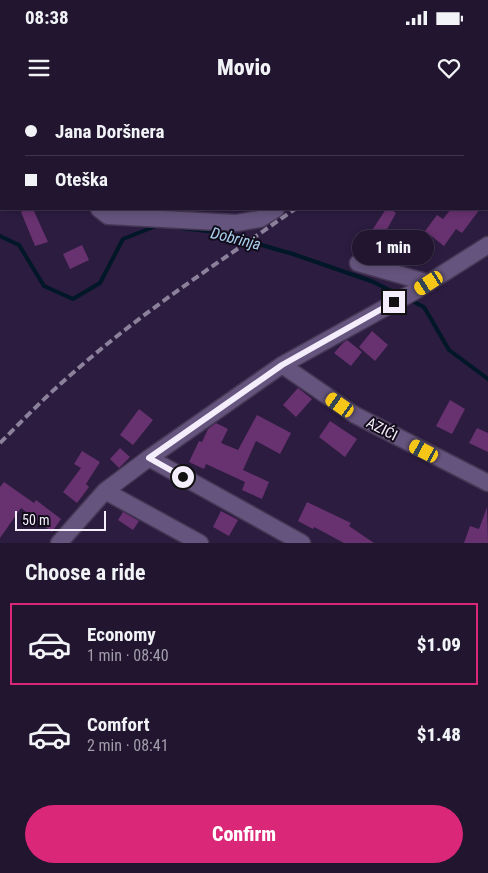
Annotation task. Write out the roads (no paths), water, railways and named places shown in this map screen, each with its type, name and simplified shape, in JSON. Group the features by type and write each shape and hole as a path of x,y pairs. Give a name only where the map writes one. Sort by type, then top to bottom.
{"street":[{"path":"100,210 108,216 236,223 260,219 274,210"},
{"path":"59,543 105,491 282,365 423,286 488,245"},
{"path":"358,263 423,286"},
{"name":"AZIĆI","path":"282,365 355,415 488,483"},
{"path":"149,458 302,543"},
{"path":"105,491 200,543"}],"waterway":[{"name":"Dobrinja","path":"0,236 19,245 44,286 73,299 100,283 123,239 156,226"},
{"name":"Dobrinja","path":"181,228 216,232 293,254 371,281 400,295"},
{"name":"Dobrinja","path":"408,299 424,307 449,350 488,379"}],"railway":[{"path":"0,443 64,380 127,328 294,210"}]}
